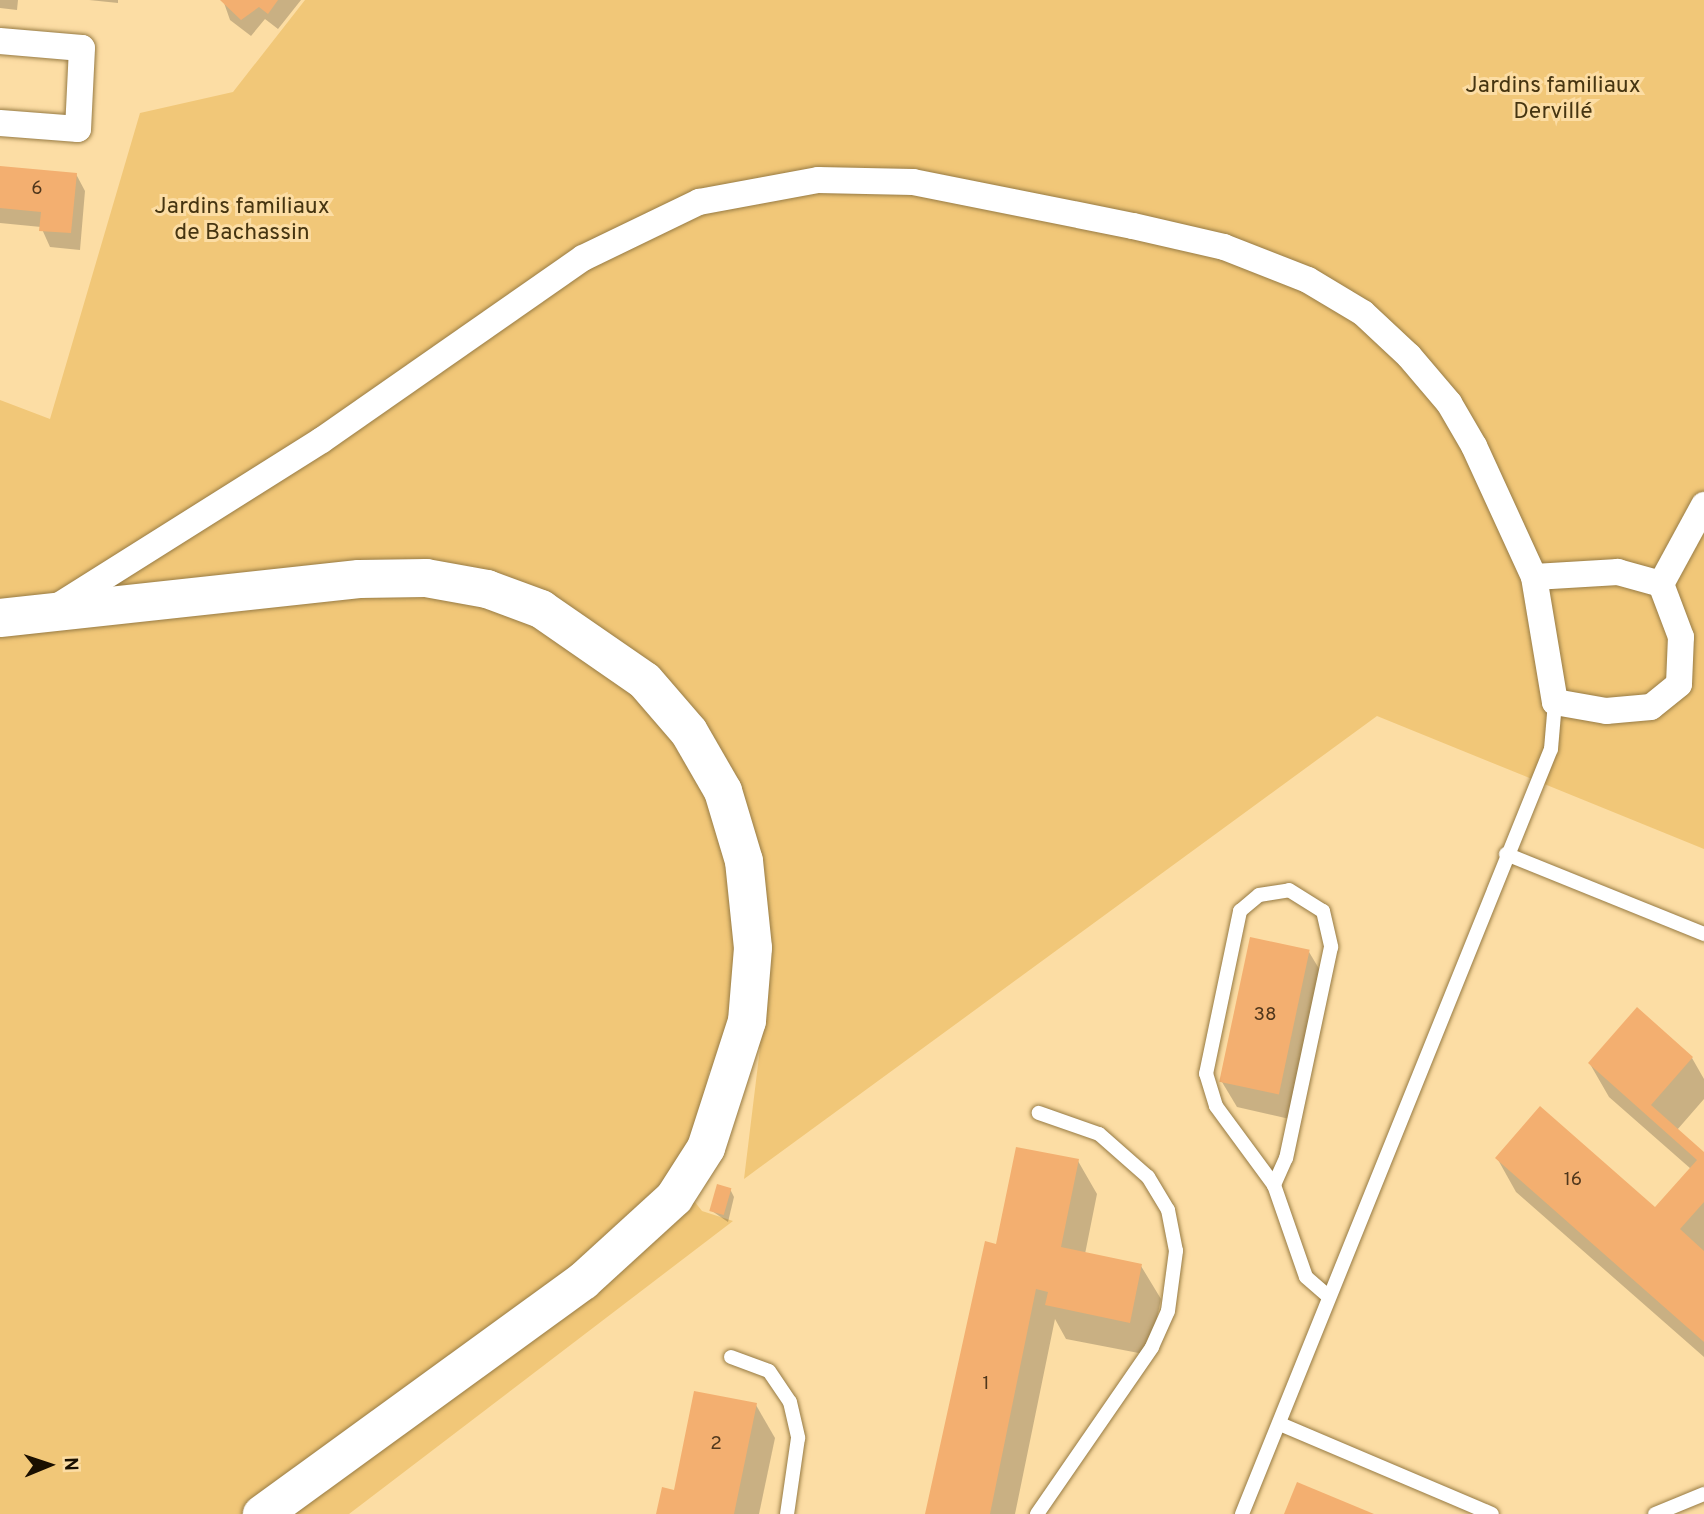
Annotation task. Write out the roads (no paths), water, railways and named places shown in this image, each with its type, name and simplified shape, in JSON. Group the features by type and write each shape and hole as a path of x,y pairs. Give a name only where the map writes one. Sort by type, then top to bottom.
{"main road":[{"path":"0,618 40,619 359,579 426,578 487,589 541,609 645,681 689,732 723,792 744,861 753,948 747,1021 706,1148 674,1198 583,1281 262,1514"}],"street":[{"path":"0,41 82,48 78,129 0,123"},
{"path":"40,619 177,526 322,440 583,258 699,202 818,180 913,182 1224,247 1308,280 1363,313 1449,403 1534,577 1555,702 1606,711 1651,708 1679,684 1681,637 1661,584 1704,505"},
{"path":"1534,577 1618,572 1661,584"}],"lane":[{"path":"1242,1514 1551,749 1555,702"},
{"path":"1506,855 1704,934"},
{"path":"1274,1185 1286,1158 1331,947 1323,911 1289,890 1259,895 1240,911 1206,1074 1216,1105 1274,1185 1306,1277 1328,1296"},
{"path":"1037,1514 1152,1347 1168,1311 1176,1251 1168,1210 1148,1177 1099,1134 1039,1113"},
{"path":"731,1357 769,1371 790,1402 798,1438 787,1514"},
{"path":"1280,1424 1492,1514"},
{"path":"1655,1514 1704,1494"}],"park label":[{"name":"Jardins familiaux Dervillé","path":"1553,100"},
{"name":"Jardins familiaux de Bachassin","path":"242,221"}]}
